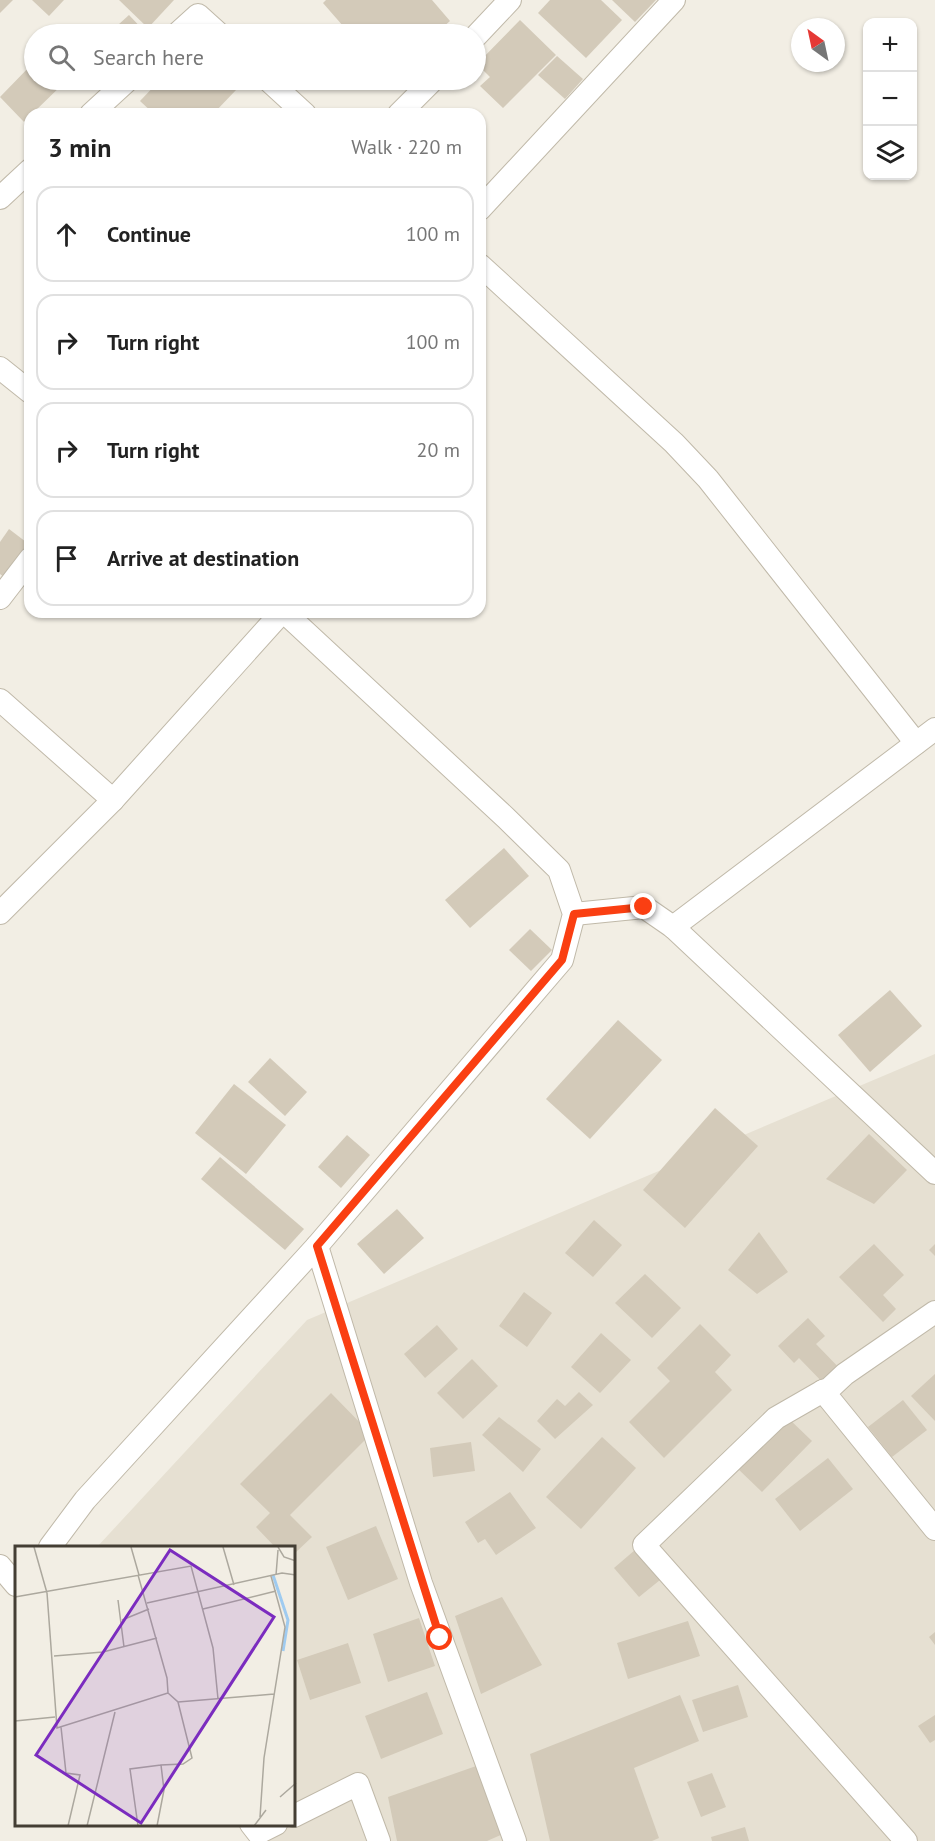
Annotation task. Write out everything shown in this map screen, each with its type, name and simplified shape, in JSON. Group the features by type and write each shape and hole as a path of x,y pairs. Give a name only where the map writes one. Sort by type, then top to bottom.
{"street":[{"path":"486,25 510,0"},
{"path":"486,203 674,0"},
{"path":"188,24 198,15 208,24"},
{"path":"98,108 117,90"},
{"path":"279,90 298,108"},
{"path":"405,108 423,90"},
{"path":"0,198 24,176"},
{"path":"486,271 674,443 708,479 916,743"},
{"path":"0,368 24,388"},
{"path":"0,598 24,567"},
{"path":"0,913 113,800 278,618"},
{"path":"51,1546 85,1500 317,1246 562,960 574,914 559,870 289,618"},
{"path":"0,700 113,800"},
{"path":"673,927 935,729"},
{"path":"574,914 644,907 673,927 935,1173"},
{"path":"317,1246 421,1583 515,1841"},
{"path":"906,1841 644,1545 776,1418 829,1389 845,1374 935,1312"},
{"path":"823,1391 935,1529"},
{"path":"0,1566 15,1584"},
{"path":"296,1815 358,1784 379,1841"},
{"path":"253,1826 258,1833 272,1826"}],"shaded area":[{"path":"935,1054 935,1841 265,1841 255,1826 296,1826 296,1546 98,1546 307,1320"}],"building":[{"path":"0,0 13,0 0,13"},
{"path":"32,0 64,0 49,16"},
{"path":"119,0 174,0 152,24 144,24"},
{"path":"326,0 432,0 450,21 447,24 341,24 323,3"},
{"path":"550,0 601,0 622,20 586,58 538,13"},
{"path":"612,0 656,0 635,22"},
{"path":"129,15 138,24 119,24"},
{"path":"520,20 556,55 503,108 484,90 486,81 490,77 486,73 486,55"},
{"path":"557,56 583,79 565,99 538,75"},
{"path":"24,72 24,90 57,90 38,108 24,108 24,122 0,97"},
{"path":"150,90 236,90 219,108 148,108 140,101"},
{"path":"9,529 24,540 24,553 5,578 0,574 0,542"},
{"path":"504,848 529,876 470,928 445,900"},
{"path":"530,929 552,950 531,971 509,950"},
{"path":"890,990 922,1026 870,1072 838,1035"},
{"path":"618,1020 662,1060 590,1139 546,1099"},
{"path":"270,1058 307,1092 285,1116 248,1082"},
{"path":"234,1084 286,1125 246,1174 195,1133"},
{"path":"715,1108 758,1146 685,1228 643,1190"},
{"path":"869,1134 907,1170 874,1204 826,1179"},
{"path":"347,1135 370,1155 341,1188 318,1167"},
{"path":"220,1157 304,1229 285,1250 201,1179"},
{"path":"397,1209 424,1238 384,1274 357,1244"},
{"path":"594,1220 622,1245 593,1277 565,1253"},
{"path":"759,1232 788,1272 757,1294 728,1270"},
{"path":"874,1244 904,1275 883,1295 896,1309 883,1322 839,1277"},
{"path":"935,1244 935,1256 929,1250"},
{"path":"645,1274 681,1308 652,1338 615,1303"},
{"path":"524,1292 552,1313 527,1347 499,1326"},
{"path":"808,1318 825,1336 816,1344 845,1374 829,1389 799,1358 794,1363 778,1346"},
{"path":"700,1324 731,1355 715,1372 732,1390 664,1458 629,1422 670,1381 657,1368"},
{"path":"437,1325 458,1349 425,1378 404,1354"},
{"path":"601,1333 631,1360 600,1393 571,1367"},
{"path":"472,1359 498,1386 463,1419 437,1393"},
{"path":"935,1374 935,1421 911,1396"},
{"path":"579,1392 593,1405 555,1439 537,1421 557,1399 565,1406"},
{"path":"331,1393 371,1434 290,1515 312,1537 296,1552 296,1546 274,1546 256,1527 270,1513 240,1484"},
{"path":"903,1400 927,1430 892,1457 868,1427"},
{"path":"786,1416 812,1441 762,1492 736,1467"},
{"path":"499,1417 541,1449 523,1472 482,1435"},
{"path":"602,1437 636,1468 581,1529 546,1497"},
{"path":"471,1442 475,1471 433,1477 430,1448"},
{"path":"828,1458 853,1489 800,1531 775,1499"},
{"path":"510,1492 536,1528 496,1555 485,1539 478,1543 465,1522"},
{"path":"376,1526 398,1579 348,1600 326,1547"},
{"path":"635,1550 660,1580 639,1597 614,1568"},
{"path":"502,1597 542,1665 481,1694 455,1616"},
{"path":"419,1618 435,1666 388,1682 373,1634"},
{"path":"688,1621 700,1656 628,1679 617,1643"},
{"path":"935,1632 935,1645 929,1637"},
{"path":"348,1643 361,1683 310,1700 297,1660"},
{"path":"738,1685 748,1717 703,1732 692,1700"},
{"path":"427,1692 443,1734 381,1759 365,1716"},
{"path":"680,1695 699,1741 634,1768 659,1838 652,1841 550,1841 530,1754"},
{"path":"935,1715 935,1740 930,1743 918,1726"},
{"path":"479,1765 503,1834 487,1841 397,1841 388,1797"},
{"path":"712,1773 726,1807 701,1817 687,1782"},
{"path":"745,1827 749,1841 712,1841 711,1837"}],"route":[{"path":"440,1638 317,1246 562,960 574,914 644,907"}]}
